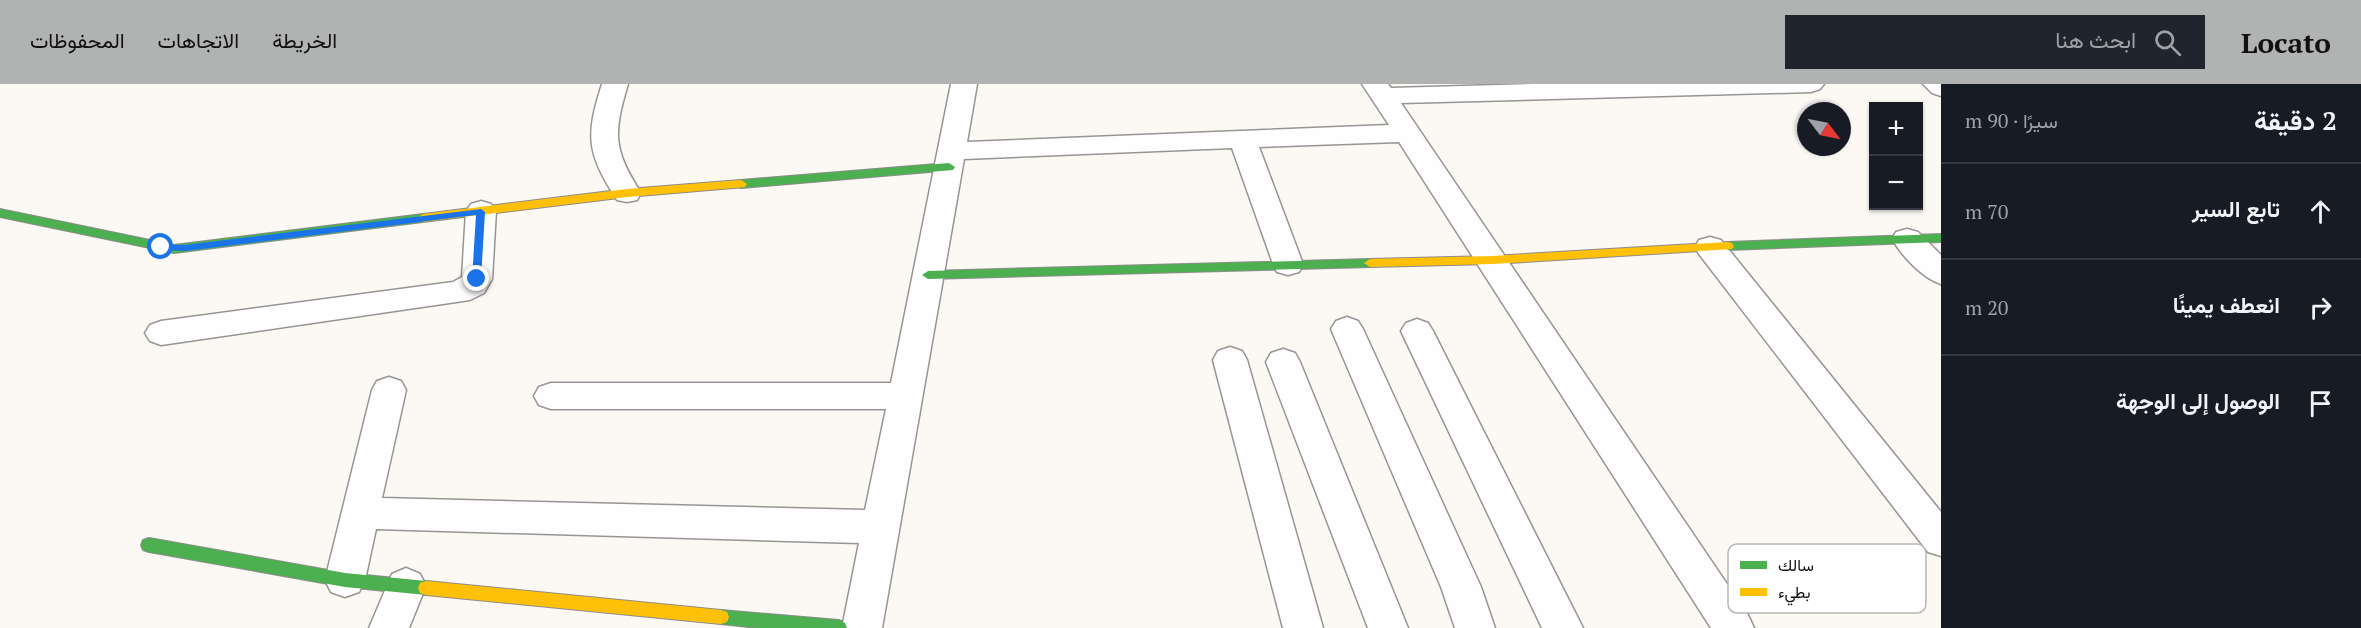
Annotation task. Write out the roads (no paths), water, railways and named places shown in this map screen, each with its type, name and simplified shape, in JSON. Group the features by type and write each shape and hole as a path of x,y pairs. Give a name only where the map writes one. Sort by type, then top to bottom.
{"street":[{"path":"615,84 604,116 603,148 614,175 627,193"},
{"path":"862,628 964,84"},
{"path":"1379,90 1811,84"},
{"path":"1936,84 1941,88"},
{"path":"1379,90 1734,628"},
{"path":"0,213 174,249 627,193 950,159 1242,138 1407,133"},
{"path":"1242,138 1288,264"},
{"path":"161,333 459,292 473,285 477,279 481,212"},
{"path":"928,275 1492,260 1710,247 1941,238"},
{"path":"1908,239 1941,273"},
{"path":"1710,247 1941,540"},
{"path":"1347,329 1461,587 1475,628"},
{"path":"1417,331 1563,628"},
{"path":"1230,360 1303,628"},
{"path":"1283,362 1388,628"},
{"path":"345,580 389,390"},
{"path":"551,396 906,396"},
{"path":"361,513 881,527"},
{"path":"149,545 345,580 727,623 839,628"},
{"path":"389,628 406,586"}]}
